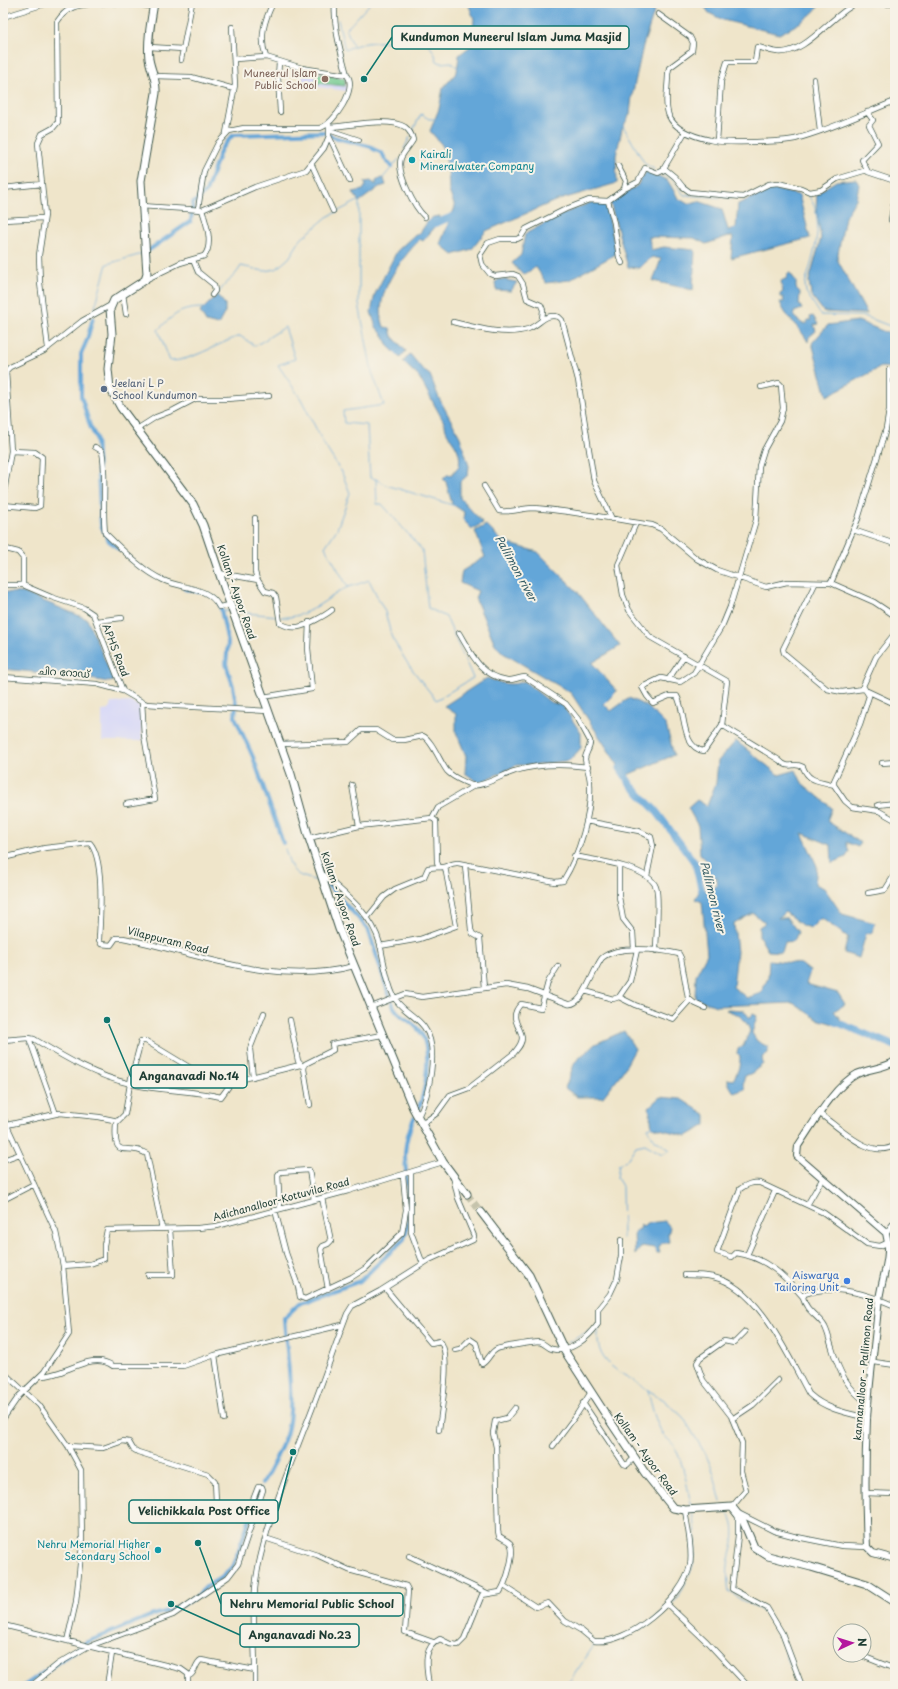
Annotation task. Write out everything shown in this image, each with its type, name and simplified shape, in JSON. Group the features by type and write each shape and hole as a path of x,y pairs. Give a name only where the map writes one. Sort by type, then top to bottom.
{"main road":[{"path":"111,305 123,294 145,280 146,266 141,181 156,93 154,76 149,60 154,5"},
{"name":"Kollam - Ayoor Road","path":"111,305 112,334 108,369 110,388 114,397 193,504 203,525 230,605 291,774 309,838 339,929 382,1035 418,1117 443,1162 467,1194"},
{"name":"Kollam - Ayoor Road","path":"481,1212 529,1275 564,1350 635,1458 673,1508 685,1510 732,1507"},
{"path":"732,1507 738,1513 754,1547 768,1556 867,1584 895,1602"}],"street":[{"path":"3,17 48,3"},
{"path":"69,3 71,8"},
{"path":"181,60 192,3"},
{"path":"266,57 263,48 263,27 273,3"},
{"path":"142,206 200,210 255,187 300,172 312,165 324,148 329,131 343,104 350,84 334,13 335,3"},
{"path":"717,141 721,81 727,62 755,62 757,47 778,52 787,52 801,47 832,20 856,4 895,4"},
{"path":"48,348 43,320 40,274 41,237 44,218 38,143 42,134 53,128 58,122 57,22 63,14 71,8 79,5 154,5"},
{"path":"658,14 690,37 693,43 692,51 669,68 668,74 667,107 670,117 685,132 711,141 793,139 820,131 895,101"},
{"path":"226,133 234,88 235,59 232,27"},
{"path":"149,47 182,49"},
{"path":"235,59 266,57 302,68 347,75"},
{"path":"280,62 278,77 280,112"},
{"path":"154,76 191,77 234,88"},
{"path":"814,79 820,131"},
{"path":"867,112 873,120 869,125 878,143 862,160 868,172 895,181"},
{"path":"329,131 390,124 401,125 409,130 412,141 401,159 400,164 410,196 416,208 424,217"},
{"path":"145,280 180,264 204,256 208,248 206,225 200,210 199,198 204,171 218,143 226,133 236,128 311,129 325,127 329,131 350,181"},
{"path":"329,131 359,140"},
{"path":"542,319 543,310 541,305 527,299 523,284 518,276 513,274 495,276 490,274 482,264 480,260 482,252 488,243 500,239 517,240 526,229 566,209 589,200 608,201 624,189 640,181 645,168 658,174 664,170 665,165 685,132"},
{"path":"312,165 317,173 333,211"},
{"path":"618,166 626,181 624,189"},
{"path":"664,170 675,177 682,187 690,192 743,197 769,184 778,182 810,192 821,190 837,180 867,170"},
{"path":"3,188 42,184"},
{"path":"895,197 891,220 895,221"},
{"path":"608,201 614,223 618,257 622,264"},
{"path":"3,220 44,218"},
{"path":"193,260 198,272 214,285 212,295"},
{"path":"123,294 126,314"},
{"path":"3,498 5,472 11,451 6,409 6,377 8,369 48,348 82,321 111,305"},
{"path":"454,322 483,329 518,331 532,327 542,319 554,315 559,317 565,328 578,380 594,481 612,519"},
{"path":"831,584 853,530 886,428 889,410 889,370"},
{"path":"636,523 618,565 623,595 629,610 650,636 699,665 727,681 722,725 704,751 694,746 688,735 677,696 669,696 653,703 642,687 659,679 680,682 692,675 699,665 730,607 756,520 759,466 764,450 780,421 783,408 781,384 779,383 761,387"},
{"path":"137,429 145,422 195,399 226,399 269,396"},
{"path":"95,447 102,450 104,460 103,507 105,533 147,571 163,581 208,594 215,600 219,607 230,605"},
{"path":"3,505 35,508 40,506 42,457 36,452 11,451"},
{"path":"484,486 499,511 504,512 522,508 534,508 652,525 661,529 697,559 717,570 738,578 766,587 787,582 831,584 874,602 895,616"},
{"path":"255,518 255,572 265,591 273,593 276,597 278,604 278,621 285,626 296,627 327,614 332,610"},
{"path":"853,530 895,544"},
{"path":"3,545 6,549 18,552 23,558 23,585 3,585"},
{"path":"219,573 258,580"},
{"path":"815,584 783,649 784,653 827,689 842,692 863,689 895,704"},
{"name":"APHS Road","path":"23,585 89,611 96,621 105,649 122,691 142,702 147,704 235,710 268,710"},
{"path":"96,621 122,618"},
{"path":"263,697 312,689 308,648 309,622"},
{"path":"367,918 384,897 394,889 424,877 428,868 445,867 455,862 560,883 564,879 574,856 586,821 590,800 588,767 585,757 590,747 590,741 572,710 566,704 525,677 507,680 497,678 485,671 478,666 459,633"},
{"path":"863,689 876,657 895,633"},
{"path":"668,680 684,656"},
{"name":"ചിറ റോഡ്","path":"3,677 97,684 122,691"},
{"path":"834,785 834,781 866,709 869,696 863,689"},
{"path":"126,804 155,799 144,735 142,702"},
{"path":"722,725 779,760 784,765 788,767 799,765 803,767 806,773 814,780 834,785 845,801 852,807 879,811 895,820"},
{"path":"280,744 348,742 361,730 376,730 392,740 404,740 423,736 428,740 447,770 459,779 474,786"},
{"path":"882,763 895,762"},
{"path":"432,818 438,807 474,786 525,768 568,764 588,767"},
{"path":"352,785 360,826"},
{"path":"878,805 895,803"},
{"path":"309,838 360,826 432,818"},
{"path":"432,818 436,821 437,862 439,867"},
{"path":"586,821 639,831 651,837 653,846 647,876"},
{"name":"Vilappuram Road","path":"3,858 45,848 90,843 98,866 101,891 99,940 101,944 112,945 116,938 123,938 204,959 261,971 289,974 328,972 354,966"},
{"path":"574,856 636,870 647,876 653,882 657,892 656,951"},
{"path":"464,865 471,930 473,934 480,938 484,988"},
{"path":"585,991 613,999 619,997 630,981 636,950 633,932 623,919 619,898 620,866"},
{"path":"380,946 420,939 456,926 445,867"},
{"path":"320,872 339,887 367,918 375,931 388,982 394,997 398,1003 424,1027 429,1040 430,1060 428,1093 418,1117"},
{"path":"868,893 885,890 895,874"},
{"path":"371,1007 405,994 422,997 484,988 516,986 545,994 571,1005 578,1002 602,958 616,950 636,950 675,953 680,955 686,995 690,1000 705,1008"},
{"path":"422,1124 437,1113 450,1096 469,1088 514,1053 520,1045 522,1037 515,1020 519,1006 521,1004 541,1009 545,1000 548,982 558,966"},
{"path":"619,997 635,1005 673,1019 690,1000"},
{"path":"253,1077 250,1048 264,1013"},
{"path":"290,1020 298,1061 302,1066 310,1105"},
{"path":"162,1229 148,1156 144,1152 116,1146 116,1126 118,1121 125,1114 130,1084 140,1042 143,1040 207,1078 219,1082 232,1082 302,1066 333,1050 332,1044 382,1035"},
{"path":"3,1040 29,1038 100,1074 130,1084 174,1092 199,1092 221,1097 232,1082"},
{"path":"29,1038 56,1114"},
{"path":"895,1061 890,1065 858,1074 846,1082 820,1114 797,1151 797,1156 886,1232 895,1221"},
{"path":"7,1125 56,1114 71,1113 118,1121"},
{"path":"820,1114 868,1147 883,1150 895,1145"},
{"path":"3,1117 56,1232 63,1266 69,1334 53,1360 26,1391 19,1396 3,1419"},
{"path":"3,1160 20,1154"},
{"name":"Adichanalloor-Kottuvila Road","path":"63,1266 90,1264 104,1259 104,1245 107,1230 217,1226 407,1174 443,1162"},
{"path":"314,1200 309,1170 280,1172 278,1175 278,1210 286,1253 298,1286 300,1297 305,1299 328,1289 366,1268 402,1233 406,1210 407,1174"},
{"path":"407,1174 411,1232 423,1264"},
{"path":"255,1686 253,1611 258,1568 265,1538 282,1484 320,1390 342,1325 352,1306 385,1288 440,1253 473,1240 474,1236 458,1198 452,1175"},
{"path":"807,1205 823,1178"},
{"path":"869,1404 853,1393 836,1362 825,1327 810,1311 803,1298 786,1277 748,1255 736,1253 732,1257 717,1252 740,1189 751,1183 760,1183 824,1213 867,1244 875,1246 889,1242"},
{"path":"3,1200 34,1184"},
{"path":"748,1255 775,1191"},
{"path":"322,1198 331,1241 321,1249 328,1289"},
{"path":"148,1275 173,1275 170,1228"},
{"name":"kannanalloor - Pallimon Road","path":"867,1547 865,1493 868,1418 879,1299 889,1258 889,1242 886,1232"},
{"path":"454,1350 460,1349 470,1339 476,1343 482,1364 496,1349 507,1346 537,1342 544,1344 551,1349 564,1350 576,1345 598,1324 598,1310 610,1294 617,1279 622,1256 621,1240"},
{"path":"685,1275 714,1277 743,1293 771,1325 808,1394 818,1402 832,1409 868,1418"},
{"path":"385,1288 431,1343 439,1341 442,1342 445,1366 439,1430"},
{"path":"803,1298 805,1294 811,1292 831,1290 879,1299 895,1306"},
{"path":"40,1376 56,1375 77,1365 105,1361 113,1366 183,1366 215,1356 342,1325"},
{"path":"732,1507 746,1491 741,1471 742,1443 727,1409 703,1380 697,1363 703,1356 724,1341 734,1343 745,1332"},
{"path":"215,1356 224,1419"},
{"path":"874,1362 895,1364"},
{"path":"3,1372 26,1391 39,1405 68,1446 81,1470 82,1545 76,1602 67,1641"},
{"path":"732,1420 753,1405 778,1380"},
{"path":"553,1446 591,1392"},
{"path":"583,1403 624,1464 627,1465 635,1458"},
{"path":"409,1556 487,1593 498,1593 504,1586 508,1574 512,1548 509,1542 500,1536 498,1531 496,1447 493,1433 495,1420 507,1418 515,1408"},
{"path":"32,1686 58,1664 86,1646 173,1615 228,1577 238,1564 263,1489 261,1486 258,1487 249,1510 243,1512 216,1502 215,1481 208,1474 138,1452 133,1449 129,1442 123,1441 103,1448 68,1446"},
{"path":"865,1493 895,1494"},
{"path":"504,1586 536,1607 548,1603 565,1621 596,1641 615,1638 628,1633 645,1622 667,1604 682,1585 690,1564 685,1510"},
{"path":"802,1686 782,1633 767,1608 732,1590 738,1535 738,1513 774,1531 796,1538 842,1546 867,1547 873,1553 895,1559"},
{"path":"265,1538 317,1555 349,1570 406,1586 408,1590 404,1632 433,1642"},
{"path":"429,1686 427,1665 428,1650 433,1642 440,1639 450,1644 458,1645 464,1639 480,1598 483,1594 487,1593"},
{"path":"667,1604 707,1642 748,1686"},
{"path":"3,1625 181,1669 189,1676"},
{"path":"107,1686 112,1653"},
{"path":"188,1686 189,1676 193,1673 200,1660 255,1670"},
{"path":"872,1660 895,1669"}],"shaded area":[{"name":"Muneerul Islam Public School","path":"303,69 346,77 346,91 304,85 302,77"},
{"path":"132,702 141,708 142,741 102,741 102,711 109,710 111,703"}],"green space":[{"path":"316,73 345,78 345,86 316,83"}],"water":[{"path":"468,3 657,3 643,46 632,96 630,114 622,129 616,156 617,183 555,201 486,231 472,249 453,255 440,244 455,207 449,191 448,167 442,145 430,131 439,109 443,88 457,72 459,55 472,45 474,19"},
{"path":"702,3 821,3 808,17 797,25 779,34 723,20 709,13"},
{"path":"647,170 668,181 678,198 688,204 698,201 722,209 728,230 736,228 738,204 772,189 799,195 810,238 731,258 733,237 729,236 706,244 694,238 649,237 651,250 664,247 695,250 693,290 653,281 661,259 652,257 639,268 628,267 610,202 637,186"},
{"path":"381,178 384,179 386,185 379,187 359,202 353,192 363,190 366,185 364,182 371,181 376,185 376,181"},
{"path":"856,179 859,185 856,199 845,217 837,259 867,314 824,312 811,295 809,281 821,238 816,209 817,193 836,181"},
{"path":"592,202 606,203 616,254 569,280 546,283 536,267 523,275 512,263 521,255 525,234 560,215"},
{"path":"440,216 436,226 423,241 420,239 404,258 390,279 385,291 381,315 384,327 390,328 392,336 406,351 400,358 388,346 383,335 376,327 371,312 375,294 397,251 412,237 420,233 428,221 433,217"},
{"path":"788,273 790,273 796,281 796,288 800,292 799,304 802,309 794,312 794,317 803,324 807,323 807,320 811,320 810,317 813,316 818,324 814,325 816,331 809,337 808,342 782,308 780,302 784,302 783,297 780,297 780,294 783,292 781,281 787,278"},
{"path":"500,279 517,282 511,291 496,290 495,282"},
{"path":"217,295 225,304 225,312 218,325 206,322 200,312"},
{"path":"858,321 895,336 895,368 881,367 827,396 812,343 828,325"},
{"path":"410,354 423,370 430,375 439,398 460,437 469,466 468,475 460,482 460,498 483,523 472,529 463,520 464,512 452,504 446,482 443,479 447,475 451,475 459,466 460,458 458,452 448,434 445,424 419,377 403,362"},
{"path":"486,525 503,542 538,552 576,590 620,646 592,663 617,691 604,704 611,711 629,698 648,707 666,725 674,755 625,776 571,693 503,653 495,644 475,598 478,591 460,583 462,571 485,557 475,531"},
{"path":"3,592 24,593 87,619 114,681 109,682 64,675 3,669"},
{"path":"487,678 501,683 510,684 524,681 550,702 563,706 581,733 581,748 570,760 538,765 517,765 479,783 465,773 466,756 456,732 456,714 444,706"},
{"path":"736,741 779,775 796,770 802,783 832,808 827,821 861,843 858,847 846,842 849,852 846,857 832,863 831,845 802,833 817,866 815,884 824,888 842,914 875,923 873,932 866,934 859,958 844,953 848,937 821,918 811,928 803,926 785,912 778,918 787,918 798,932 794,941 785,942 782,952 768,951 759,936 759,927 765,923 753,913 734,924 737,952 733,987 747,998 761,993 768,978 769,960 801,964 810,971 806,984 838,993 845,1004 834,1011 847,1028 817,1019 793,1003 716,1006 695,998 696,975 707,954 702,902 695,899 701,888 709,892 717,885 717,877 707,879 709,863 700,854 698,826 688,808 697,800 707,806 716,783 718,761"},
{"path":"726,1010 743,1010 750,1018 753,1014 757,1016 752,1033 757,1041 768,1047 768,1053 762,1057 763,1064 752,1073 745,1076 743,1083 745,1089 734,1093 728,1083 728,1079 733,1080 736,1074 740,1060 740,1057 737,1054 738,1049 743,1046 750,1031 744,1020 738,1015"},
{"path":"624,1031 635,1049 623,1071 603,1097 577,1097 565,1088 575,1062 595,1044"},
{"path":"660,1097 681,1099 706,1115 706,1125 687,1136 652,1127 649,1107"},
{"path":"665,1221 670,1227 668,1235 669,1242 658,1246 660,1253 657,1253 654,1248 642,1246 635,1255 634,1232 641,1228 640,1224 643,1227 648,1223"}],"waterway":[{"path":"328,3 331,10"},
{"path":"353,45 346,29 371,3"},
{"path":"338,20 345,50 365,43 426,41 434,52 437,61 441,63 451,62 458,68"},
{"path":"412,132 421,114 429,119 436,119"},
{"path":"623,126 645,164 654,169"},
{"path":"149,250 191,221 193,203 206,192 221,149 233,135 326,132 333,137 372,147 373,149 382,153 392,167"},
{"path":"404,149 410,137"},
{"path":"382,179 399,159"},
{"path":"662,174 671,178 684,195 732,198"},
{"path":"806,193 813,202 816,213 817,237 812,262 805,284 806,292 821,315 864,316 895,328"},
{"path":"217,296 241,266 264,271 276,269 289,258 301,239 327,217 358,201"},
{"path":"281,617 299,615 316,607 340,591 369,580 385,612 392,638 408,664 436,700 473,678 446,617 428,608 422,550 382,504 377,504 376,479 370,478 367,425 344,423 343,411 384,405 372,372 359,304 359,202"},
{"name":"Pallimon river","path":"431,225 459,214"},
{"path":"94,311 107,264 142,254"},
{"path":"205,308 184,310 169,319 158,330 170,361 196,355 240,336 255,346 285,327 295,359 278,365 301,399 325,446 342,473 350,493 337,529 325,547 348,587"},
{"path":"93,318 87,340 81,354 81,396 90,426 96,438 101,525 109,541 120,550"},
{"path":"376,479 386,485 456,506"},
{"path":"185,589 200,592"},
{"path":"220,605 228,643 226,664 233,686 236,704 235,717 253,757 283,843"},
{"path":"221,611 229,611"},
{"path":"236,612 278,616"},
{"name":"Pallimon river","path":"620,768 631,785 656,811 695,863 703,896"},
{"path":"285,849 290,864 295,872 303,877 318,881"},
{"path":"328,885 368,929 389,995"},
{"path":"392,1002 396,1010 417,1028 422,1035 425,1045 427,1055 426,1079 419,1108"},
{"name":"Pallimon river","path":"836,1022 895,1046"},
{"path":"262,1484 281,1448 289,1423 290,1377 284,1318 300,1303 360,1281 404,1239 407,1228 409,1207 405,1153 408,1135 414,1118"},
{"path":"623,1238 622,1186 617,1178 619,1164 626,1161 636,1146 645,1144 662,1154 670,1150 654,1139 647,1128 652,1126"},
{"path":"621,1268 623,1258"},
{"path":"599,1326 598,1339 600,1350 604,1359 619,1372 648,1390 658,1424 663,1434 674,1446 680,1460 685,1475 691,1505"},
{"path":"567,1343 589,1331"},
{"path":"648,1390 664,1400 683,1417 706,1455 713,1471 721,1502"},
{"path":"24,1686 87,1642 150,1616 172,1610 196,1597 207,1586 222,1577 232,1567 260,1489"},
{"path":"725,1511 732,1521 734,1534 728,1567 729,1591 740,1599 767,1613 779,1636 798,1686"},
{"path":"688,1577 694,1562 696,1545 693,1513"},
{"path":"671,1604 678,1598 686,1581"},
{"path":"640,1629 647,1626 666,1608"},
{"path":"564,1686 572,1678 595,1644"}],"tunnel":[{"path":"467,1194 481,1212"}],"place":[{"name":"Muneerul Islam Public School","path":"325,79"},
{"name":"Kundumon Muneerul Islam Juma Masjid","path":"364,79"},
{"name":"Kairali Mineralwater Company","path":"412,160"},
{"name":"Jeelani L P School Kundumon","path":"104,389"},
{"name":"Anganavadi No.14","path":"107,1020"},
{"name":"Aiswarya Tailoring Unit","path":"847,1281"},
{"name":"Velichikkala Post Office","path":"293,1452"},
{"name":"Nehru Memorial Public School","path":"198,1543"},
{"name":"Nehru Memorial Higher Secondary School","path":"158,1550"},
{"name":"Anganavadi No.23","path":"171,1604"}]}
